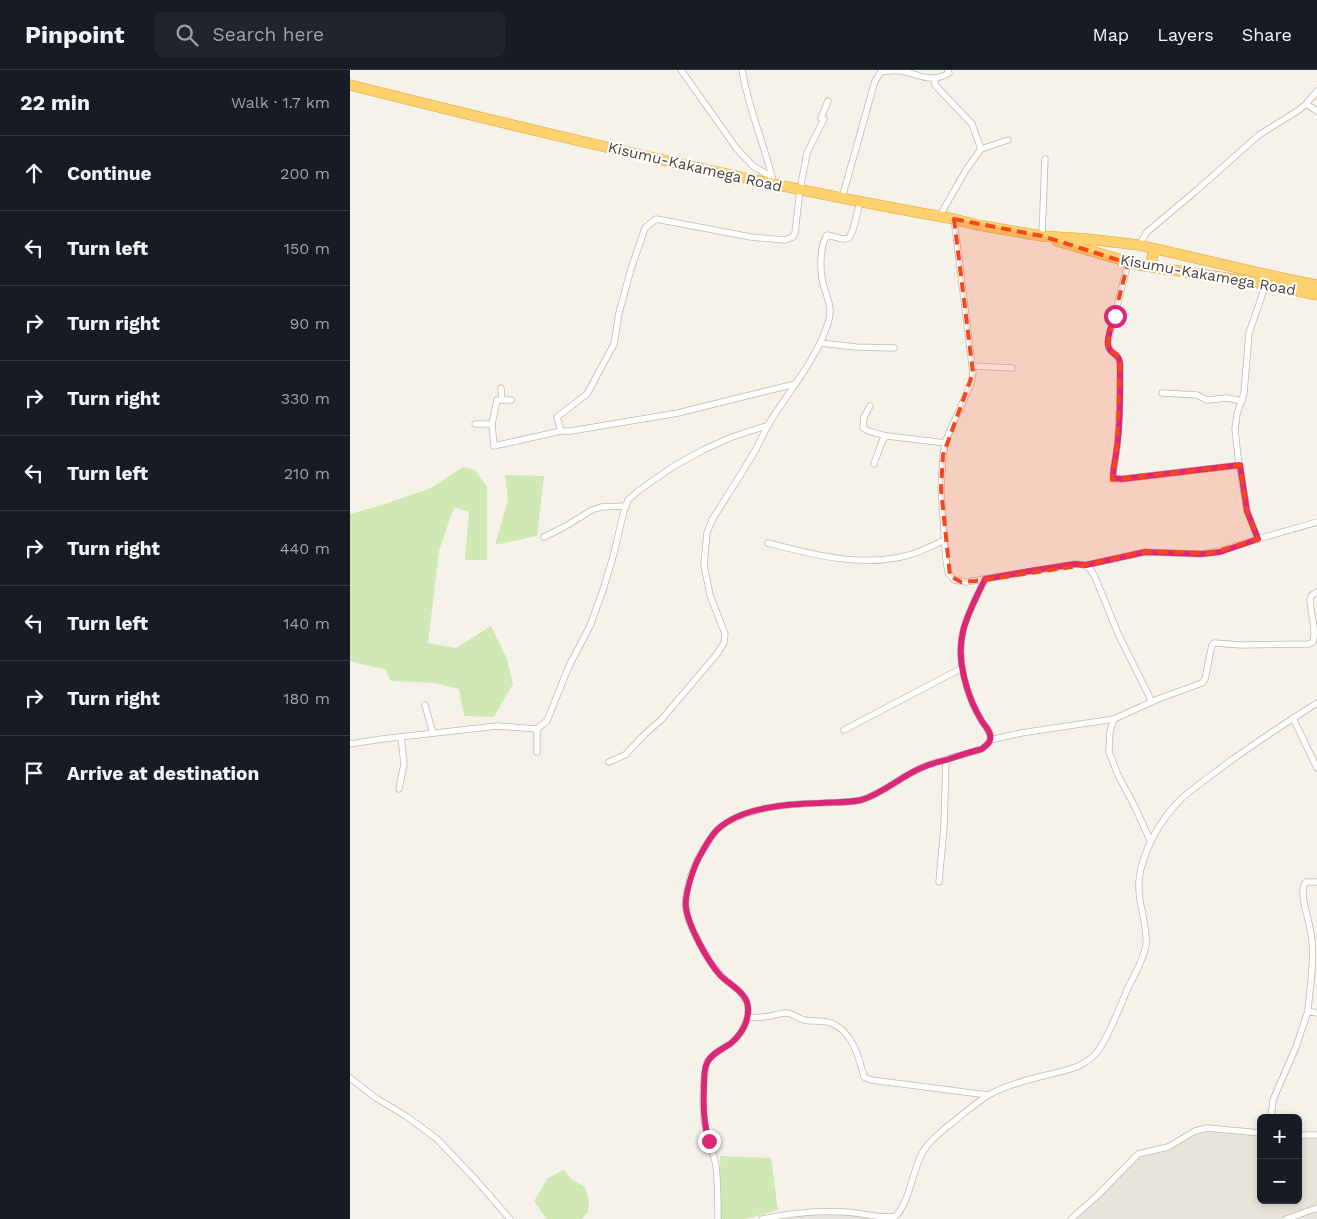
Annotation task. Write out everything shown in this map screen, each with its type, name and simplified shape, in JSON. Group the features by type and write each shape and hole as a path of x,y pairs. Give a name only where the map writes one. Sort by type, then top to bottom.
{"highway":[{"name":"Kisumu-Kakamega Road","path":"350,85 494,121 772,181 800,190 1042,236 1139,245 1317,285"},
{"name":"Kisumu-Kakamega Road","path":"1042,236 1128,263 1266,284 1317,294"},
{"path":"1153,267 1152,258 1156,249"}],"street":[{"path":"681,70 737,149 753,166 772,181"},
{"path":"742,70 745,90 767,158 772,181"},
{"path":"842,198 880,71 899,70 935,79 943,77 948,73 948,70"},
{"path":"935,79 935,85 972,124 981,149"},
{"path":"1139,245 1147,232 1259,135 1299,110 1317,91"},
{"path":"561,431 557,417 587,394 614,344 631,268 644,228 656,219 751,237 790,239 794,235 807,153 824,119 821,118 828,101"},
{"path":"1306,104 1317,111"},
{"path":"939,217 966,170 981,149 1008,140"},
{"path":"1042,236 1046,159"},
{"path":"609,762 624,755 661,720 717,654 724,643 724,630 710,595 705,576 704,565 707,533 712,520 768,425 820,343 830,312 829,300 822,279 824,242 827,235 846,239 851,237 860,202"},
{"path":"954,219 972,366 972,379 946,443 942,463 941,489 946,560 948,572 954,580 966,582 1075,564 1086,565 1145,552 1201,554 1220,552 1317,522"},
{"path":"1128,263 1108,341 1110,351 1117,354 1120,364 1117,447 1113,478 1122,479 1240,465"},
{"path":"1258,539 1247,511 1235,429 1246,382 1249,333 1266,284"},
{"path":"820,343 856,347 894,348"},
{"path":"972,366 1012,368"},
{"path":"511,400 497,400 492,424 494,446 561,431 571,431 678,413 795,384"},
{"path":"501,388 502,400"},
{"path":"1162,393 1197,395 1211,400 1227,398 1242,401"},
{"path":"870,406 864,417 863,428 868,431 887,436 946,443"},
{"path":"475,424 492,424"},
{"path":"350,744 497,726 537,729 547,720 569,666 590,626 611,565 628,500 674,466 703,450 732,437 768,425"},
{"path":"874,464 883,440 887,436"},
{"path":"544,537 592,510 601,507 626,506"},
{"path":"768,543 835,559 856,561 885,560 909,555 945,540"},
{"path":"1086,565 1091,568 1119,636 1152,702"},
{"path":"718,1219 718,1188 715,1164 706,1132 703,1107 704,1074 707,1062 716,1052 732,1043 743,1028 747,1022 749,1010 748,1002 740,992 719,974 706,954 694,931 686,909 689,884 698,858 712,836 727,822 761,809 781,805 859,800 875,794 923,767 982,749 989,743 989,731 971,701 962,668 961,636 963,626 985,579"},
{"path":"990,740 1021,732 1114,718 1203,682 1214,643 1242,645 1309,644 1315,638 1310,599 1317,592"},
{"path":"844,730 962,668"},
{"path":"762,1219 817,1210 898,1217 924,1150 933,1138 988,1095 1021,1082 1074,1068 1093,1056 1099,1049 1120,1008 1144,953 1146,944 1145,929 1139,894 1139,882 1150,840 1169,813 1182,799 1251,746 1317,703"},
{"path":"425,705 433,733"},
{"path":"1114,718 1110,731 1109,752 1118,775 1150,840"},
{"path":"1293,718 1317,768"},
{"path":"537,729 537,752"},
{"path":"400,789 404,764 402,737"},
{"path":"939,882 944,826 946,760"},
{"path":"1272,1114 1274,1100 1296,1047 1308,1011 1312,942 1303,890 1306,882 1317,882"},
{"path":"1308,1011 1317,1013"},
{"path":"748,1017 763,1017 785,1013 800,1019 831,1023 840,1028 848,1038 859,1056 864,1077 871,1080 988,1095"},
{"path":"350,1078 376,1098 406,1116 437,1140 510,1219"},
{"path":"1071,1219 1098,1195 1138,1154 1168,1147 1195,1131 1207,1128 1257,1132"},
{"path":"1302,1135 1317,1135"},
{"path":"1286,1219 1317,1208"},
{"path":"848,1212 848,1219"}],"highlighted area":[{"path":"954,219 1042,236 1128,263 1108,341 1108,350 1117,354 1120,364 1117,447 1112,480 1240,465 1247,511 1258,539 1211,553 1145,552 1086,565 975,581 961,582 950,576 941,489 943,455 973,373"}],"shaded area":[{"path":"1207,1128 1257,1132 1257,1204 1302,1204 1302,1135 1317,1134 1317,1219 1070,1219 1137,1153 1167,1146"},
{"path":"818,1210 893,1219 759,1219 787,1213"}],"green space":[{"path":"463,467 475,470 487,487 487,560 465,560 469,512 454,507 439,551 428,643 456,648 491,626 507,659 513,684 494,717 464,716 459,689 434,683 391,681 385,669 350,661 350,514 431,488"},
{"path":"505,475 544,476 537,536 495,545 508,500"},
{"path":"720,1156 771,1158 778,1210 746,1219 721,1219"},
{"path":"564,1170 571,1179 585,1187 589,1202 588,1212 581,1219 547,1219 534,1201 548,1178"}],"route":[{"path":"709,1141 703,1107 704,1074 707,1062 716,1052 732,1043 747,1022 749,1010 748,1002 740,992 719,974 706,954 694,931 686,909 689,884 698,858 717,830 727,822 761,809 781,805 859,800 875,794 923,767 982,749 989,743 989,731 971,701 964,678 961,656 963,626 985,579 1075,564 1086,565 1145,552 1201,554 1220,552 1258,539 1247,511 1240,465 1122,479 1113,478 1120,412 1120,364 1117,354 1110,351 1108,341 1115,316"}]}
